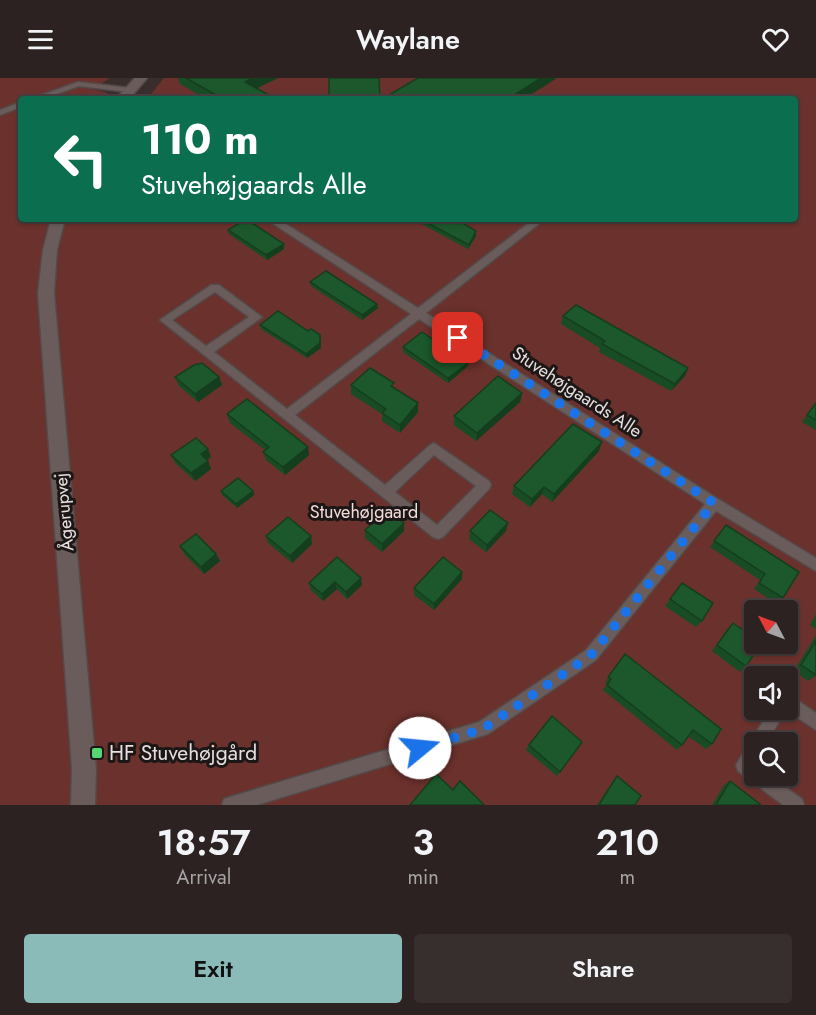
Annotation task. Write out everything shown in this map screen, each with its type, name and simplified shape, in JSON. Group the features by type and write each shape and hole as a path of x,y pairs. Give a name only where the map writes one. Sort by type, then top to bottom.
{"street":[{"path":"125,95 141,78"},
{"name":"Ågerupvej","path":"57,222 50,250 46,293 84,769 83,805"}],"lane":[{"path":"44,96 78,84 125,95"},
{"path":"0,113 18,105"},
{"name":"Stuvehøjgaards Alle","path":"276,222 714,503 816,565"},
{"path":"287,415 536,222"},
{"path":"206,352 257,317 215,287 165,320 206,352 386,492 438,533 485,485 434,448 386,492"},
{"path":"230,805 483,729 591,655 714,503"},
{"path":"798,709 816,722"},
{"path":"771,786 796,805"}],"green space":[{"name":"Stuvehøjgaard","path":"0,78 110,78 93,89 108,93 106,96 18,96 18,222 798,222 798,96 149,96 164,78 816,78 816,805 0,805"}],"building":[{"path":"186,78 253,78 245,82 271,96 218,96"},
{"path":"329,78 379,78 380,96 329,96"},
{"path":"418,78 541,78 513,96 387,96"},
{"path":"241,222 251,222 284,244 266,255 228,230"},
{"path":"426,222 461,222 476,231 469,245"},
{"path":"326,271 377,304 362,315 310,282"},
{"path":"576,305 688,368 675,384 602,344 605,341 563,316"},
{"path":"278,311 308,331 311,329 320,335 320,343 306,354 260,325"},
{"path":"422,332 468,363 448,378 403,347"},
{"path":"202,363 219,377 195,394 175,377 194,365"},
{"path":"370,368 394,383 391,386 418,403 400,425 382,413 386,409 351,385"},
{"path":"498,376 522,393 477,433 454,416"},
{"path":"247,399 308,447 283,467 263,452 269,447 227,414"},
{"path":"816,403 816,420 807,415"},
{"path":"573,424 602,442 554,494 544,487 532,499 514,486"},
{"path":"196,438 208,449 201,454 208,461 191,473 171,455"},
{"path":"238,478 253,491 236,504 221,491"},
{"path":"387,510 404,523 382,544 365,530"},
{"path":"490,510 508,523 487,545 470,531"},
{"path":"288,517 311,536 290,556 266,536"},
{"path":"726,525 799,572 783,598 759,583 765,574 714,541"},
{"path":"196,534 216,554 201,567 180,546"},
{"path":"337,557 361,578 346,592 335,582 322,594 309,583"},
{"path":"443,557 462,572 434,604 414,588"},
{"path":"682,583 713,603 702,621 670,599"},
{"path":"733,623 744,631 744,654 754,654 746,666 717,645"},
{"path":"816,641 816,675 801,665"},
{"path":"625,654 721,729 712,744 693,730 682,745 607,685 611,679 608,677"},
{"path":"552,716 582,742 560,772 529,745"},
{"path":"436,774 453,790 460,781 484,805 410,805"},
{"path":"617,776 641,796 635,805 599,805"},
{"path":"730,781 761,805 716,805"}],"place":[{"name":"HF Stuvehøjgård","path":"97,753"}],"route":[{"path":"420,748 483,729 591,655 714,503 458,338"}]}
